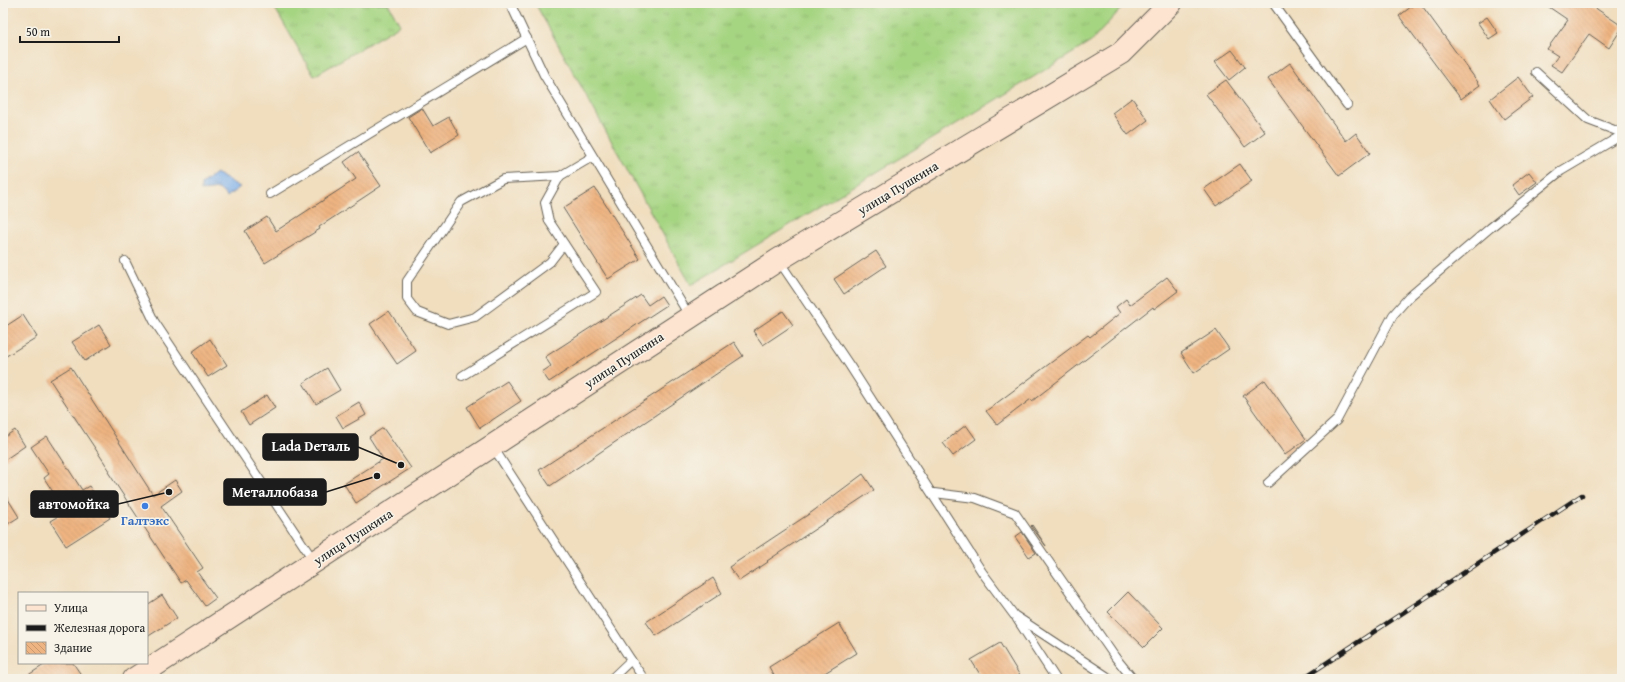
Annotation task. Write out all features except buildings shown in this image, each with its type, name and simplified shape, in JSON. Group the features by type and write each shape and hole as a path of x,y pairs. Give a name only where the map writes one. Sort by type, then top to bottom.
{"main road":[{"name":"улица Пушкина","path":"134,679 778,260 1121,53 1171,3"}],"lane":[{"path":"510,3 544,75 592,157 690,317"},
{"path":"1273,3 1347,105"},
{"path":"270,194 527,38"},
{"path":"1536,72 1588,120 1622,134"},
{"path":"1268,483 1337,420 1393,315 1409,297 1490,228 1561,171 1622,134"},
{"path":"564,244 550,262 475,316 448,324 417,312 407,299 407,281 461,202 503,179 560,176 592,157"},
{"path":"462,376 596,292 549,221 545,203 560,176"},
{"path":"778,260 934,494 982,572 1014,615 1056,679"},
{"path":"125,261 154,321 315,562"},
{"path":"493,446 644,679"},
{"path":"934,494 975,498 1015,513 1115,658 1133,679"},
{"path":"1014,615 1111,679"},
{"path":"611,679 631,660"}],"green space":[{"path":"272,3 388,3 400,25 314,76"},
{"path":"535,3 1126,3 1091,42 691,285"}],"water":[{"path":"216,173 240,187 227,197 219,189 201,191 201,184"}],"railway":[{"path":"1302,679 1582,495"}],"place":[{"name":"Lada Dеталь","path":"401,465"},
{"name":"Металлобаза","path":"377,476"},
{"name":"автомойка","path":"169,492"},
{"name":"Галтэкс","path":"145,506"}]}
